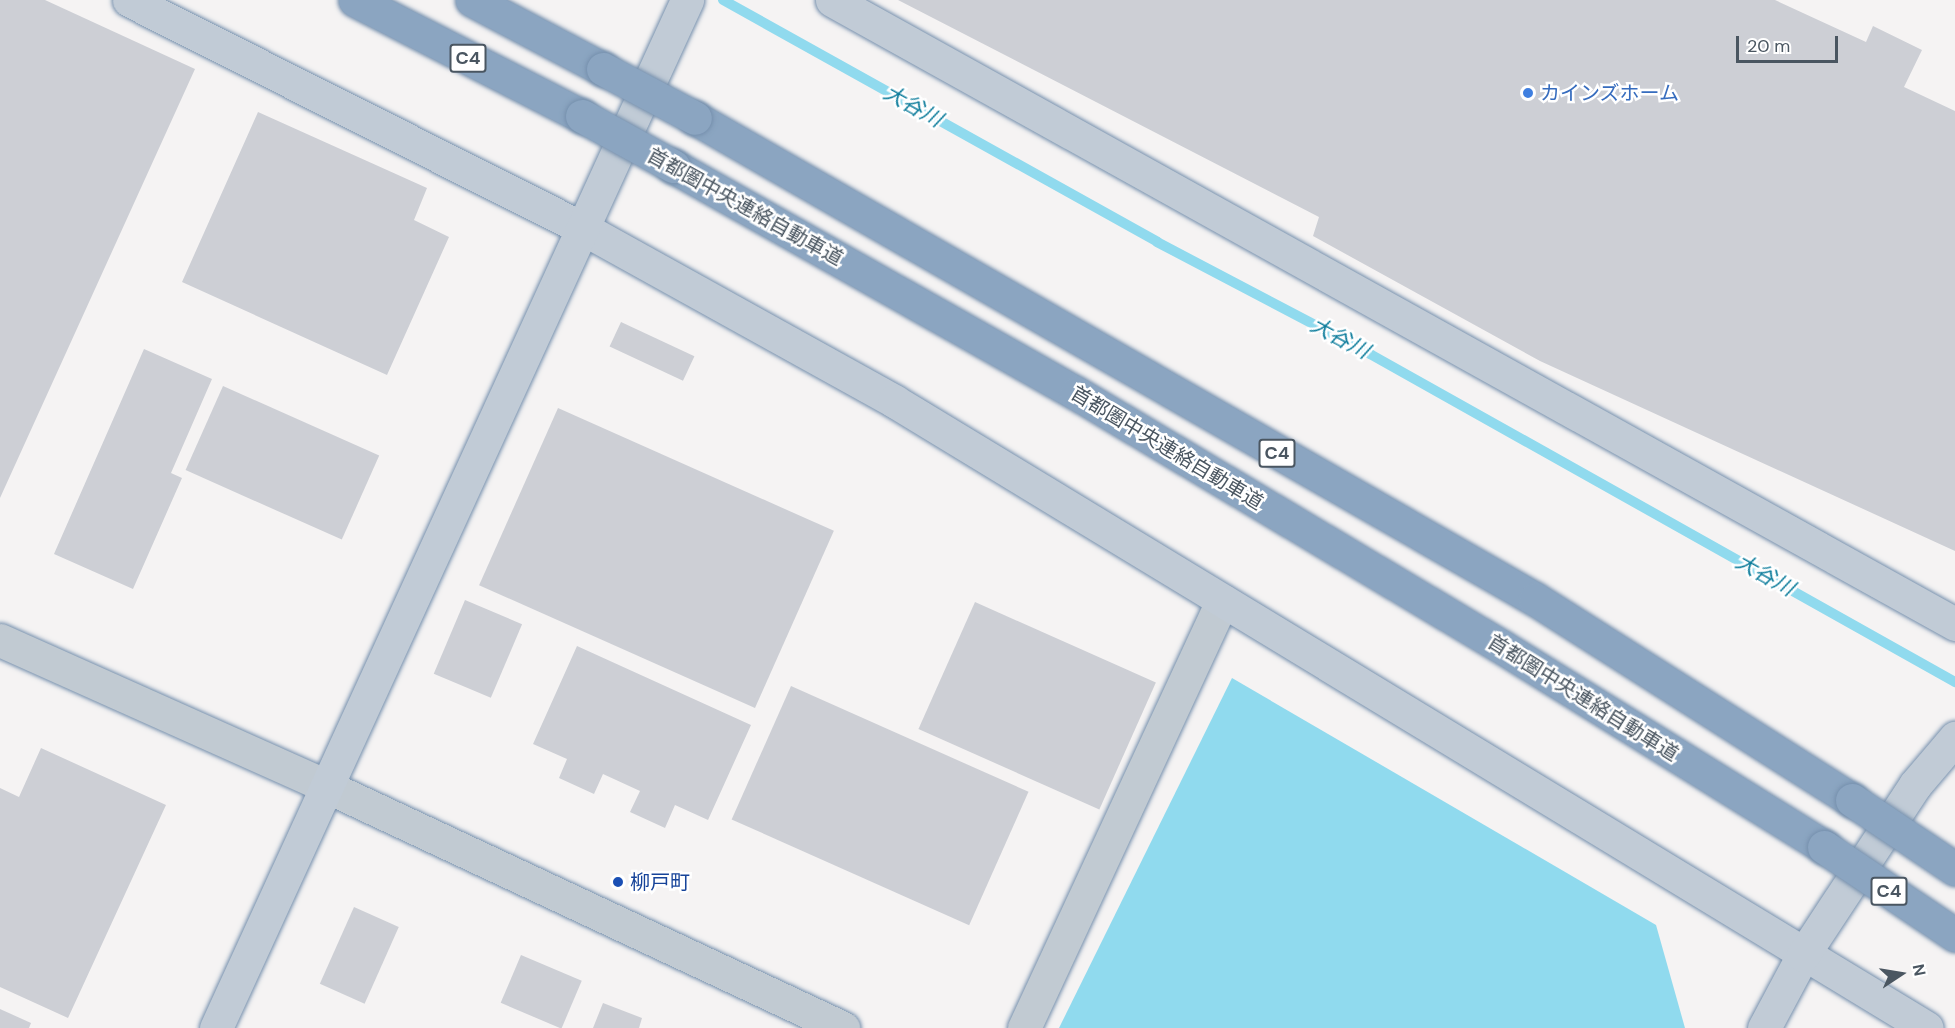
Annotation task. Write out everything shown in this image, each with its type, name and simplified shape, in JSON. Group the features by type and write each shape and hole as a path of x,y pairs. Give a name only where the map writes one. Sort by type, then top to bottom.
{"highway":[{"name":"首都圏中央連絡自動車道","path":"355,0 582,116 1076,393 1492,641 1824,847 1955,935"},
{"name":"C4","path":"472,0 695,118 1535,599 1955,868"}],"street":[{"path":"129,0 584,229 894,402 1803,956 1927,1028"},
{"path":"216,1028 687,0"},
{"path":"832,0 1955,624"},
{"path":"1024,1028 1222,601"},
{"path":"0,640 328,787 843,1028"},
{"path":"1764,1028 1803,956 1916,785 1955,738"}],"water":[{"path":"1232,678 1656,925 1685,1028 1059,1028"}],"building":[{"path":"0,0 45,0 195,69 0,498"},
{"path":"898,0 1775,0 1866,42 1873,26 1922,50 1904,87 1955,111 1955,551 1540,361 1313,236 1319,217"},
{"path":"258,112 427,188 414,220 449,237 387,375 182,282"},
{"path":"621,322 694,356 683,381 610,346"},
{"path":"144,349 212,379 171,473 182,478 133,589 54,554"},
{"path":"223,386 379,456 342,540 186,470"},
{"path":"558,408 834,531 755,708 479,585"},
{"path":"465,600 522,624 491,698 434,674"},
{"path":"975,602 1156,683 1099,810 918,729"},
{"path":"577,646 751,725 708,820 675,805 665,828 630,812 640,791 603,774 594,794 559,778 567,759 533,744"},
{"path":"791,686 1029,792 969,925 732,819"},
{"path":"41,748 166,805 68,1018 0,987 0,788 19,797"},
{"path":"354,907 399,927 365,1004 320,984"},
{"path":"521,955 582,981 562,1028 501,1003"},
{"path":"603,1003 642,1018 639,1028 593,1028"},
{"path":"0,1009 31,1023 29,1028 0,1028"}],"waterway":[{"name":"大谷川","path":"723,0 1157,242 1370,354 1955,682"}],"place":[{"name":"カインズホーム","path":"1528,93"},
{"name":"柳戸町","path":"618,882"}]}
